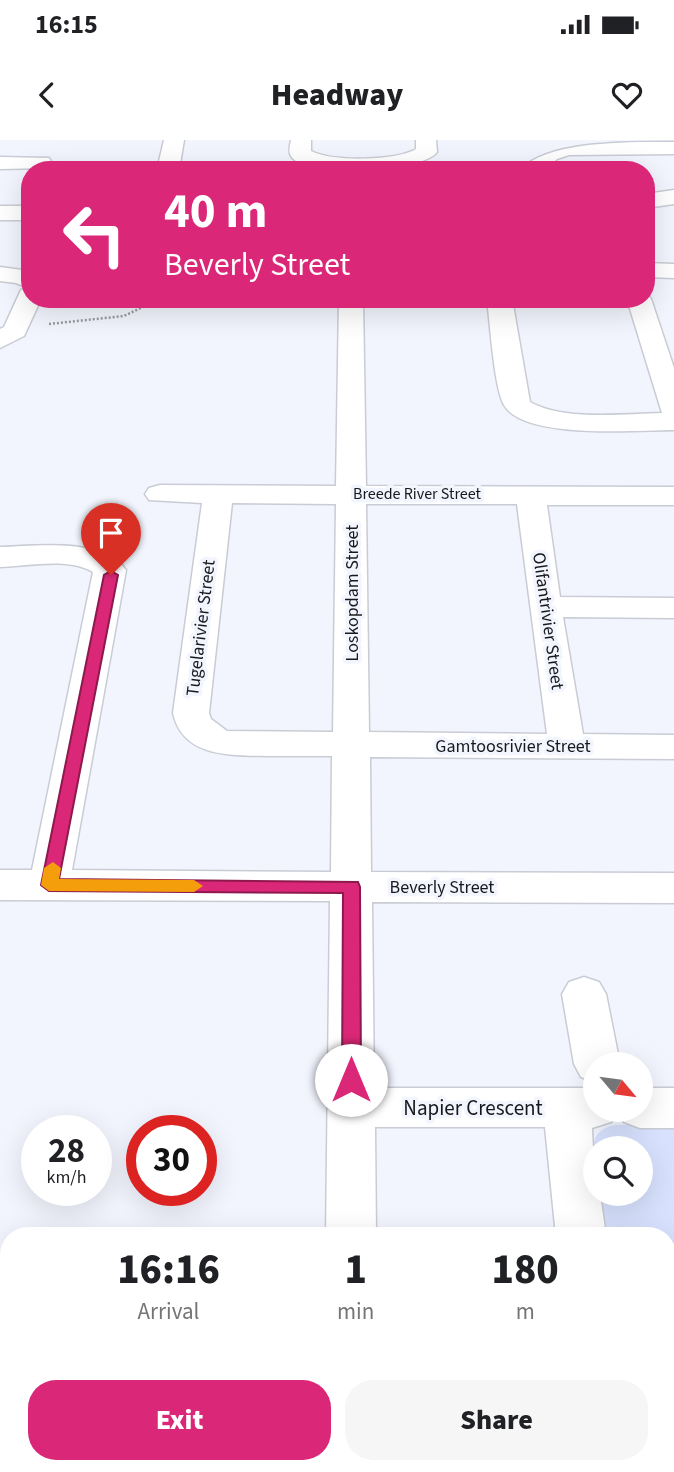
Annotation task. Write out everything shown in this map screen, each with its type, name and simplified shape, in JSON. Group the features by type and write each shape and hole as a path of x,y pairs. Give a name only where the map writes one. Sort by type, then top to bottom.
{"street":[{"path":"42,161 50,140"},
{"path":"170,161 174,140"},
{"path":"301,140 300,153 304,158 318,161"},
{"path":"394,161 416,160 426,152 426,140"},
{"path":"544,161 560,150 606,144 674,148"},
{"path":"0,163 21,165"},
{"path":"655,200 674,197"},
{"path":"0,213 21,208"},
{"path":"655,270 674,271"},
{"path":"0,274 21,278"},
{"path":"9,333 23,308"},
{"name":"Loskopdam Street","path":"351,308 351,1227"},
{"path":"500,308 514,398 520,408 550,419 568,421 674,422"},
{"path":"642,308 674,411"},
{"name":"Breede River Street","path":"160,494 674,496"},
{"name":"Tugelarivier Street","path":"218,494 191,712 193,726 207,737 224,743 351,745"},
{"name":"Olifantrivier Street","path":"531,495 567,746"},
{"path":"0,557 86,557 102,561 110,570 49,885"},
{"path":"545,607 674,608"},
{"name":"Gamtoosrivier Street","path":"351,745 674,747"},
{"name":"Beverly Street","path":"0,885 674,888"},
{"path":"584,995 595,1052"},
{"name":"Napier Crescent","path":"351,1107 580,1108"},
{"path":"580,1108 581,1227"},
{"path":"653,1108 674,1108"}],"path":[{"path":"9,333 124,316 140,308"}],"shaded area":[{"path":"615,1125 674,1125 674,1227 603,1227 600,1206 653,1206 653,1136 596,1136 600,1131"}],"slow traffic":[{"path":"53,868 49,885 194,886"}],"route":[{"path":"111,575 49,885 352,887 351,1080"}]}
